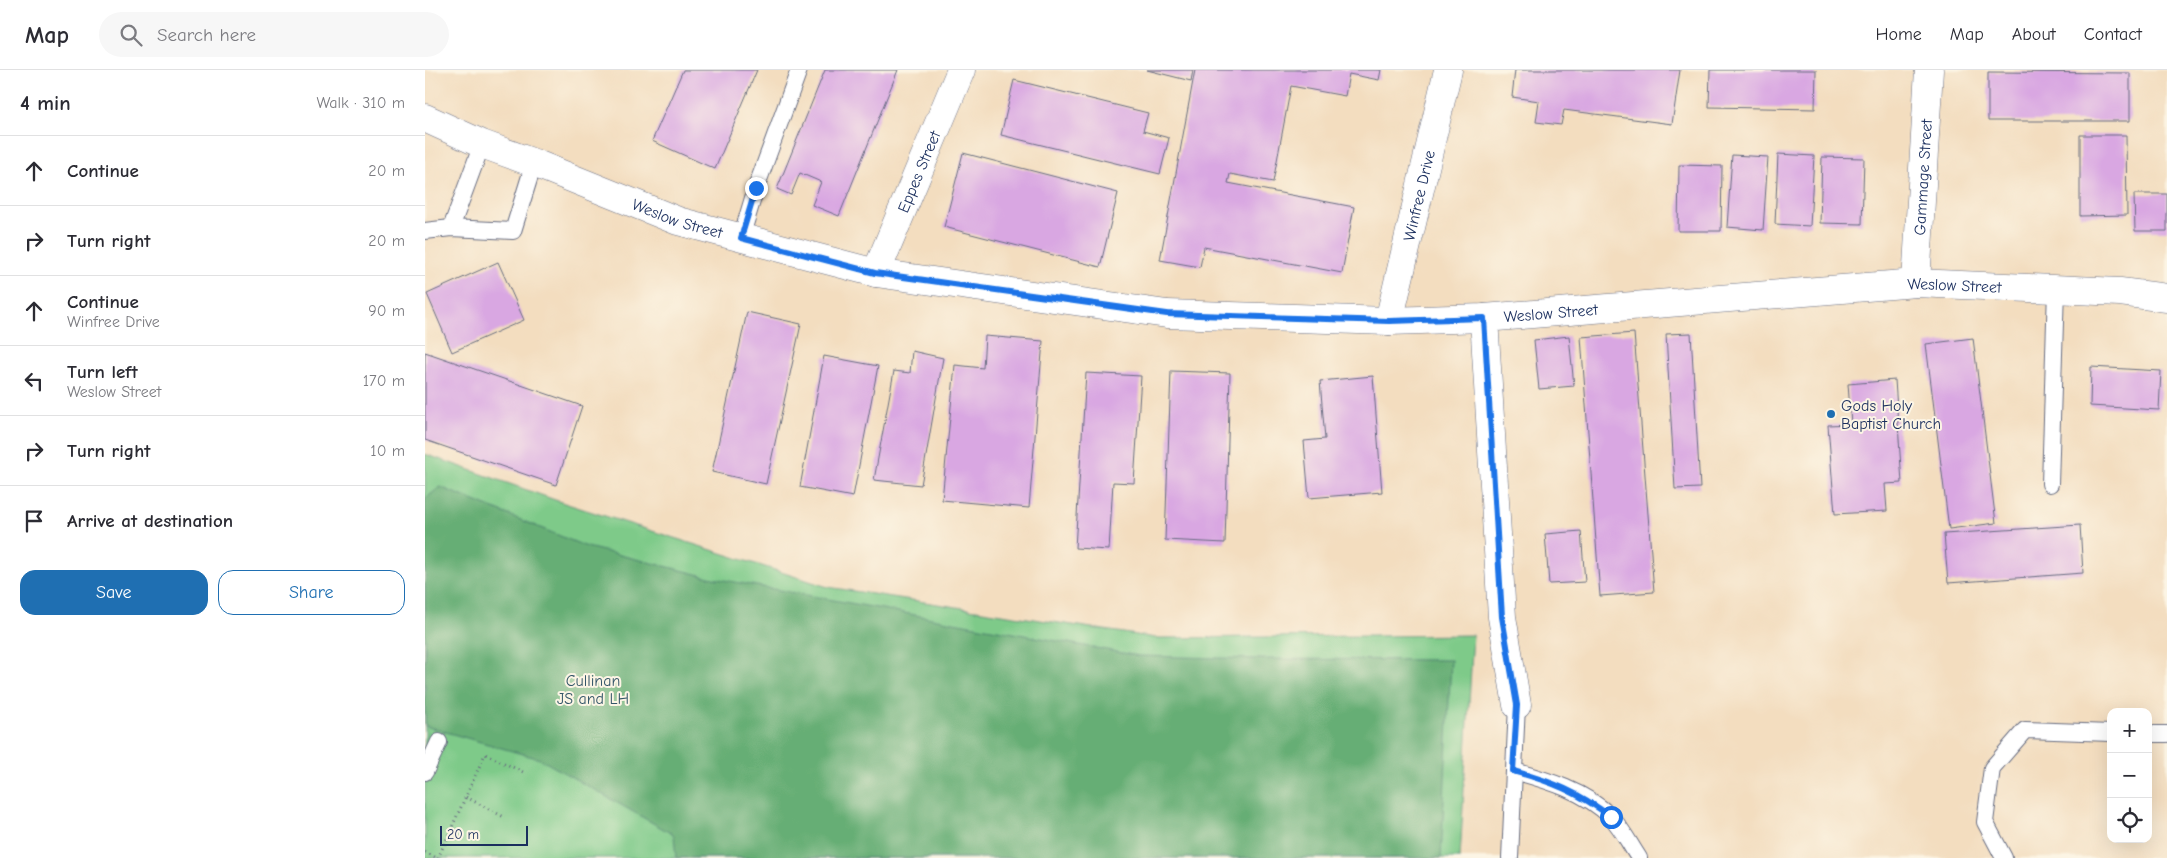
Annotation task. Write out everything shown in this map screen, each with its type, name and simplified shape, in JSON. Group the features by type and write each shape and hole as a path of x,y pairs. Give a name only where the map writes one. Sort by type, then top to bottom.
{"street":[{"name":"Eppes Street","path":"875,273 961,70"},
{"name":"Winfree Drive","path":"1389,321 1448,70"},
{"name":"Gammage Street","path":"1916,283 1929,70"},
{"name":"Weslow Street","path":"425,118 482,144 535,163 678,221 741,238 875,273 1167,314 1389,321 1484,318 1916,283 2120,292 2167,298"},
{"path":"1484,318 1502,617 1517,705"}],"lane":[{"path":"741,238 756,188 799,70"},
{"path":"451,228 482,144"},
{"path":"425,231 451,228 513,231 535,163"},
{"path":"2050,484 2056,289"},
{"path":"1510,858 1517,705"},
{"path":"2004,858 1985,822 1992,768 2025,730 2107,733"},
{"path":"2152,734 2167,734"},
{"path":"425,772 439,742"},
{"path":"1513,771 1550,781 1587,798 1611,817 1639,858"}],"path":[{"path":"425,852 437,858 485,754 523,772"},
{"path":"466,797 504,816"}],"green space":[{"name":"Cullinan JS and LH","path":"425,454 561,502 828,587 1156,638 1473,635 1460,858 425,858"},
{"name":"Cullinan JS and LH","path":"440,487 587,547 713,578 1139,656 1451,660 1441,858 676,858 674,835 540,759 425,726 425,499"}],"building":[{"path":"683,70 757,70 715,169 652,141"},
{"path":"825,70 898,70 839,216 812,205 821,182 800,173 791,195 777,189"},
{"path":"1147,70 1193,70 1191,81"},
{"path":"1195,70 1381,70 1379,80 1349,74 1345,96 1291,86 1273,182 1230,174 1228,183 1354,207 1342,273 1204,247 1200,267 1160,260"},
{"path":"1515,70 1680,70 1672,124 1564,110 1561,125 1536,122 1539,101 1512,97"},
{"path":"1710,70 1816,70 1815,109 1709,107"},
{"path":"1988,72 2130,73 2130,121 1988,121"},
{"path":"1014,80 1148,113 1143,131 1169,138 1160,174 1001,135"},
{"path":"2080,135 2126,135 2127,215 2080,216"},
{"path":"963,153 1118,193 1100,267 944,227"},
{"path":"1778,154 1814,156 1810,226 1775,224"},
{"path":"1732,155 1768,157 1763,230 1727,227"},
{"path":"1822,157 1864,158 1862,224 1820,223"},
{"path":"1679,165 1722,166 1721,231 1678,231"},
{"path":"2134,194 2167,194 2167,231 2135,231"},
{"path":"498,262 524,320 452,352 427,294"},
{"path":"747,312 801,324 766,484 712,472"},
{"path":"1634,333 1654,592 1600,596 1581,337"},
{"path":"1691,333 1700,488 1675,489 1666,334"},
{"path":"985,336 1043,341 1029,508 942,500 955,365 983,368"},
{"path":"1569,336 1574,386 1539,389 1534,340"},
{"path":"1973,338 1996,523 1949,529 1926,344"},
{"path":"912,351 943,358 921,485 874,480 894,371 910,373"},
{"path":"425,352 582,406 556,485 425,440"},
{"path":"824,356 878,366 853,497 800,487"},
{"path":"2091,367 2161,371 2159,410 2090,406"},
{"path":"1171,371 1230,373 1225,543 1165,540"},
{"path":"1086,373 1141,376 1134,483 1113,482 1109,550 1075,548"},
{"path":"1373,376 1382,492 1309,498 1304,441 1325,439 1320,381"},
{"path":"1895,380 1902,483 1885,484 1887,511 1835,514 1828,425 1851,424 1848,384"},
{"path":"2080,525 2083,573 1948,583 1944,534"},
{"path":"1581,531 1585,582 1549,584 1545,534"}],"place":[{"name":"Gods Holy Baptist Church","path":"1831,414"}],"route":[{"path":"756,188 741,238 875,273 1167,314 1389,321 1484,318 1502,617 1517,705 1513,771 1550,781 1587,798 1611,817"}]}
